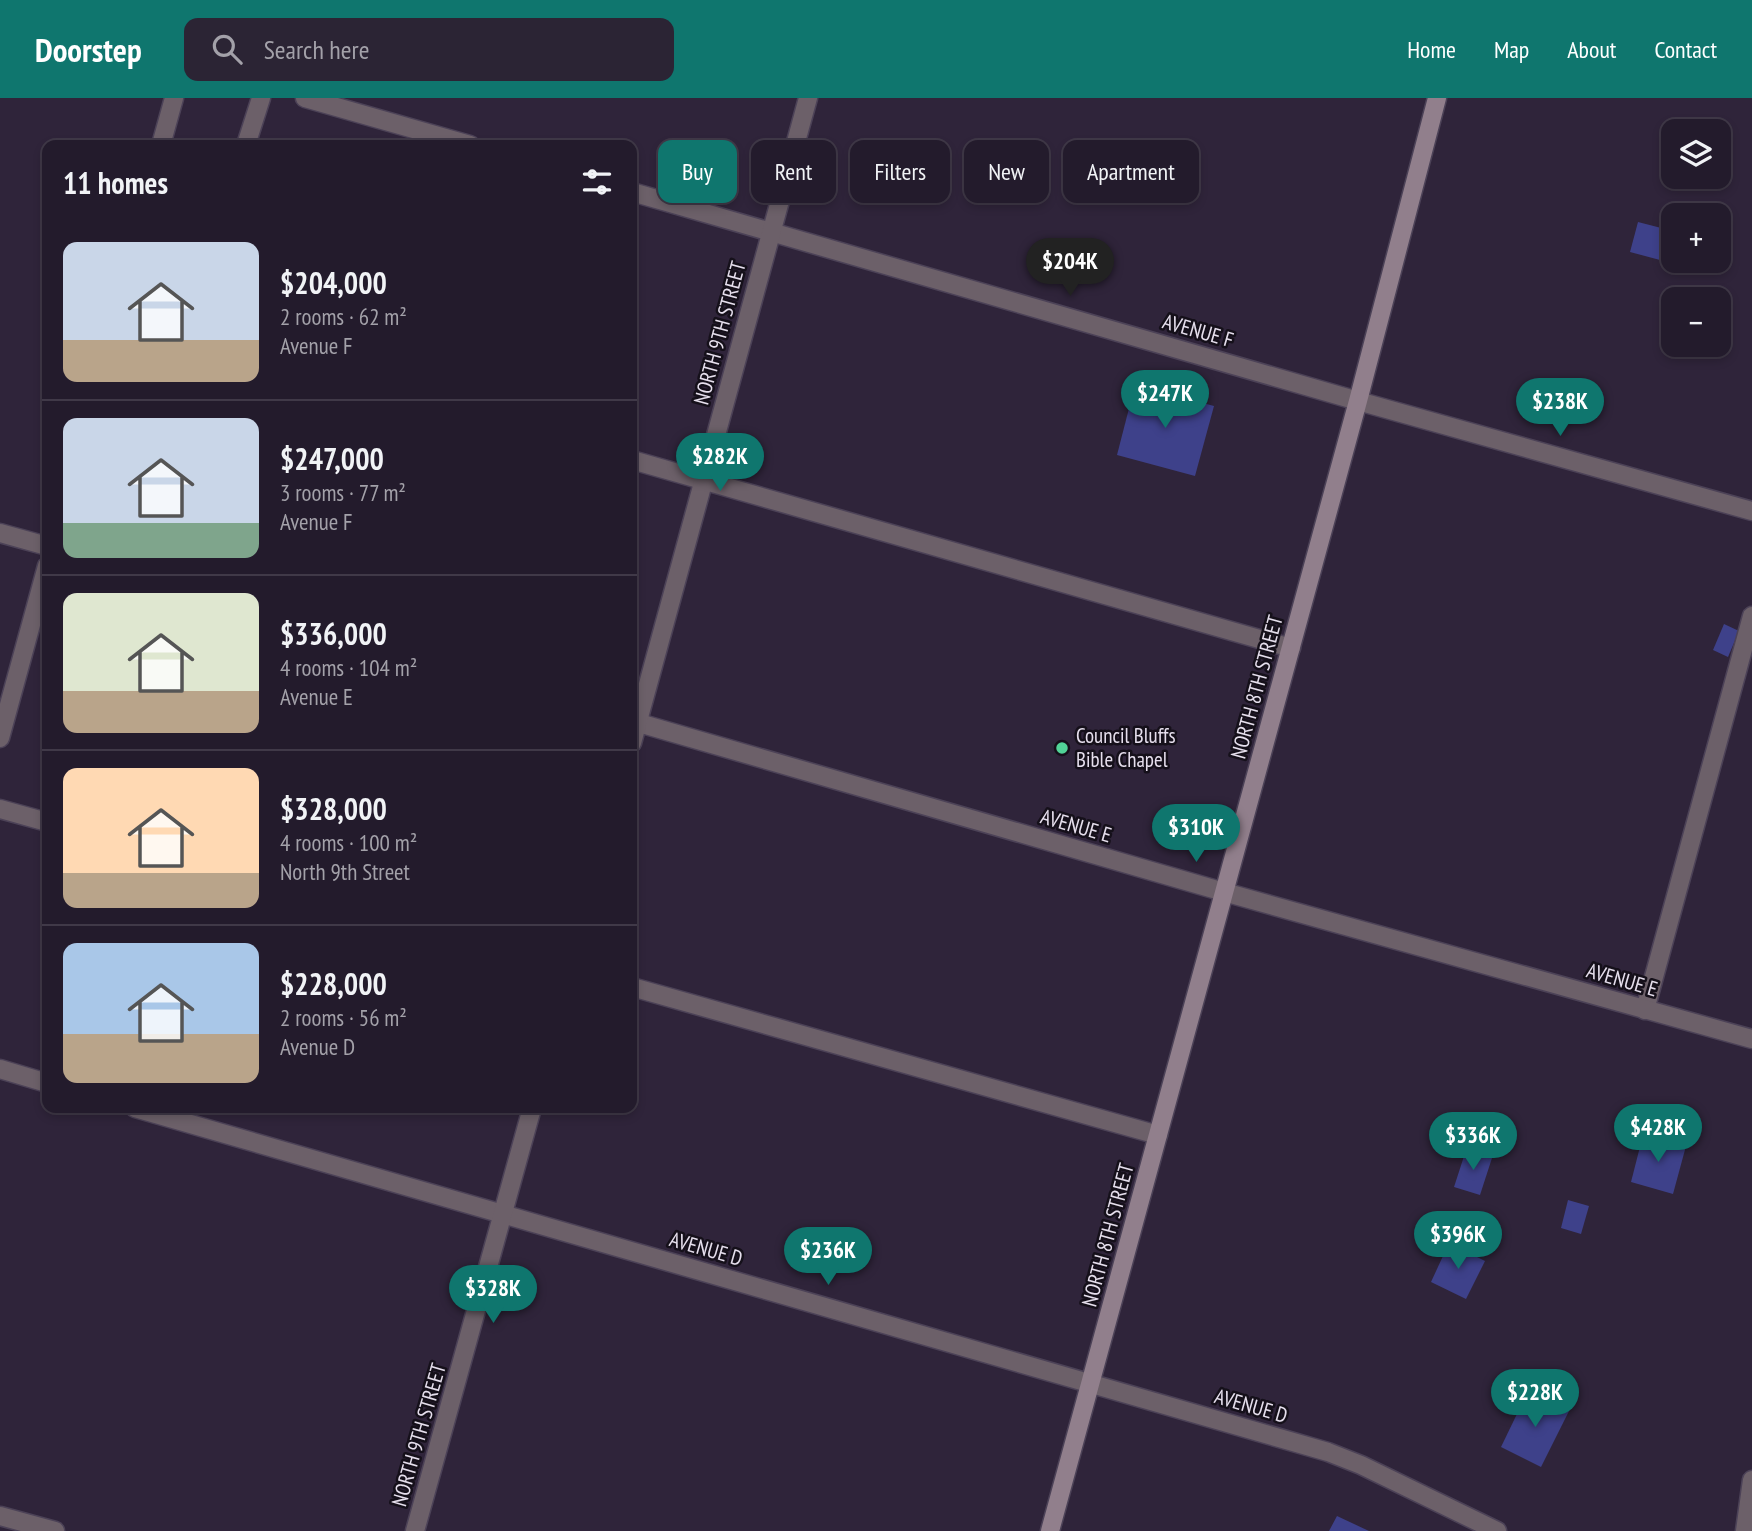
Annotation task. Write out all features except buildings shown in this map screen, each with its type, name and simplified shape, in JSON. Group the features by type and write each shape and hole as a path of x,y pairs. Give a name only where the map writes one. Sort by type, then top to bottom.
{"main road":[{"name":"NORTH 8TH STREET","path":"1050,1531 1358,401 1437,98"}],"street":[{"path":"162,140 174,98"},
{"path":"248,140 261,98"},
{"path":"305,98 452,140"},
{"name":"NORTH 9TH STREET","path":"637,712 808,98"},
{"name":"AVENUE F","path":"637,193 1358,401 1752,511"},
{"path":"637,461 1291,648"},
{"path":"0,533 42,545"},
{"path":"0,738 42,584"},
{"path":"1645,1010 1752,616"},
{"name":"AVENUE E","path":"637,723 1752,1040"},
{"path":"0,809 42,821"},
{"path":"637,988 1158,1135"},
{"path":"0,1069 42,1082"},
{"name":"AVENUE D","path":"152,1113 1328,1452 1497,1531"},
{"name":"NORTH 9TH STREET","path":"415,1531 531,1113"},
{"path":"1745,1531 1752,1480"},
{"path":"0,1516 55,1531"}],"place":[{"name":"Council Bluffs Bible Chapel","path":"1062,748"}]}
